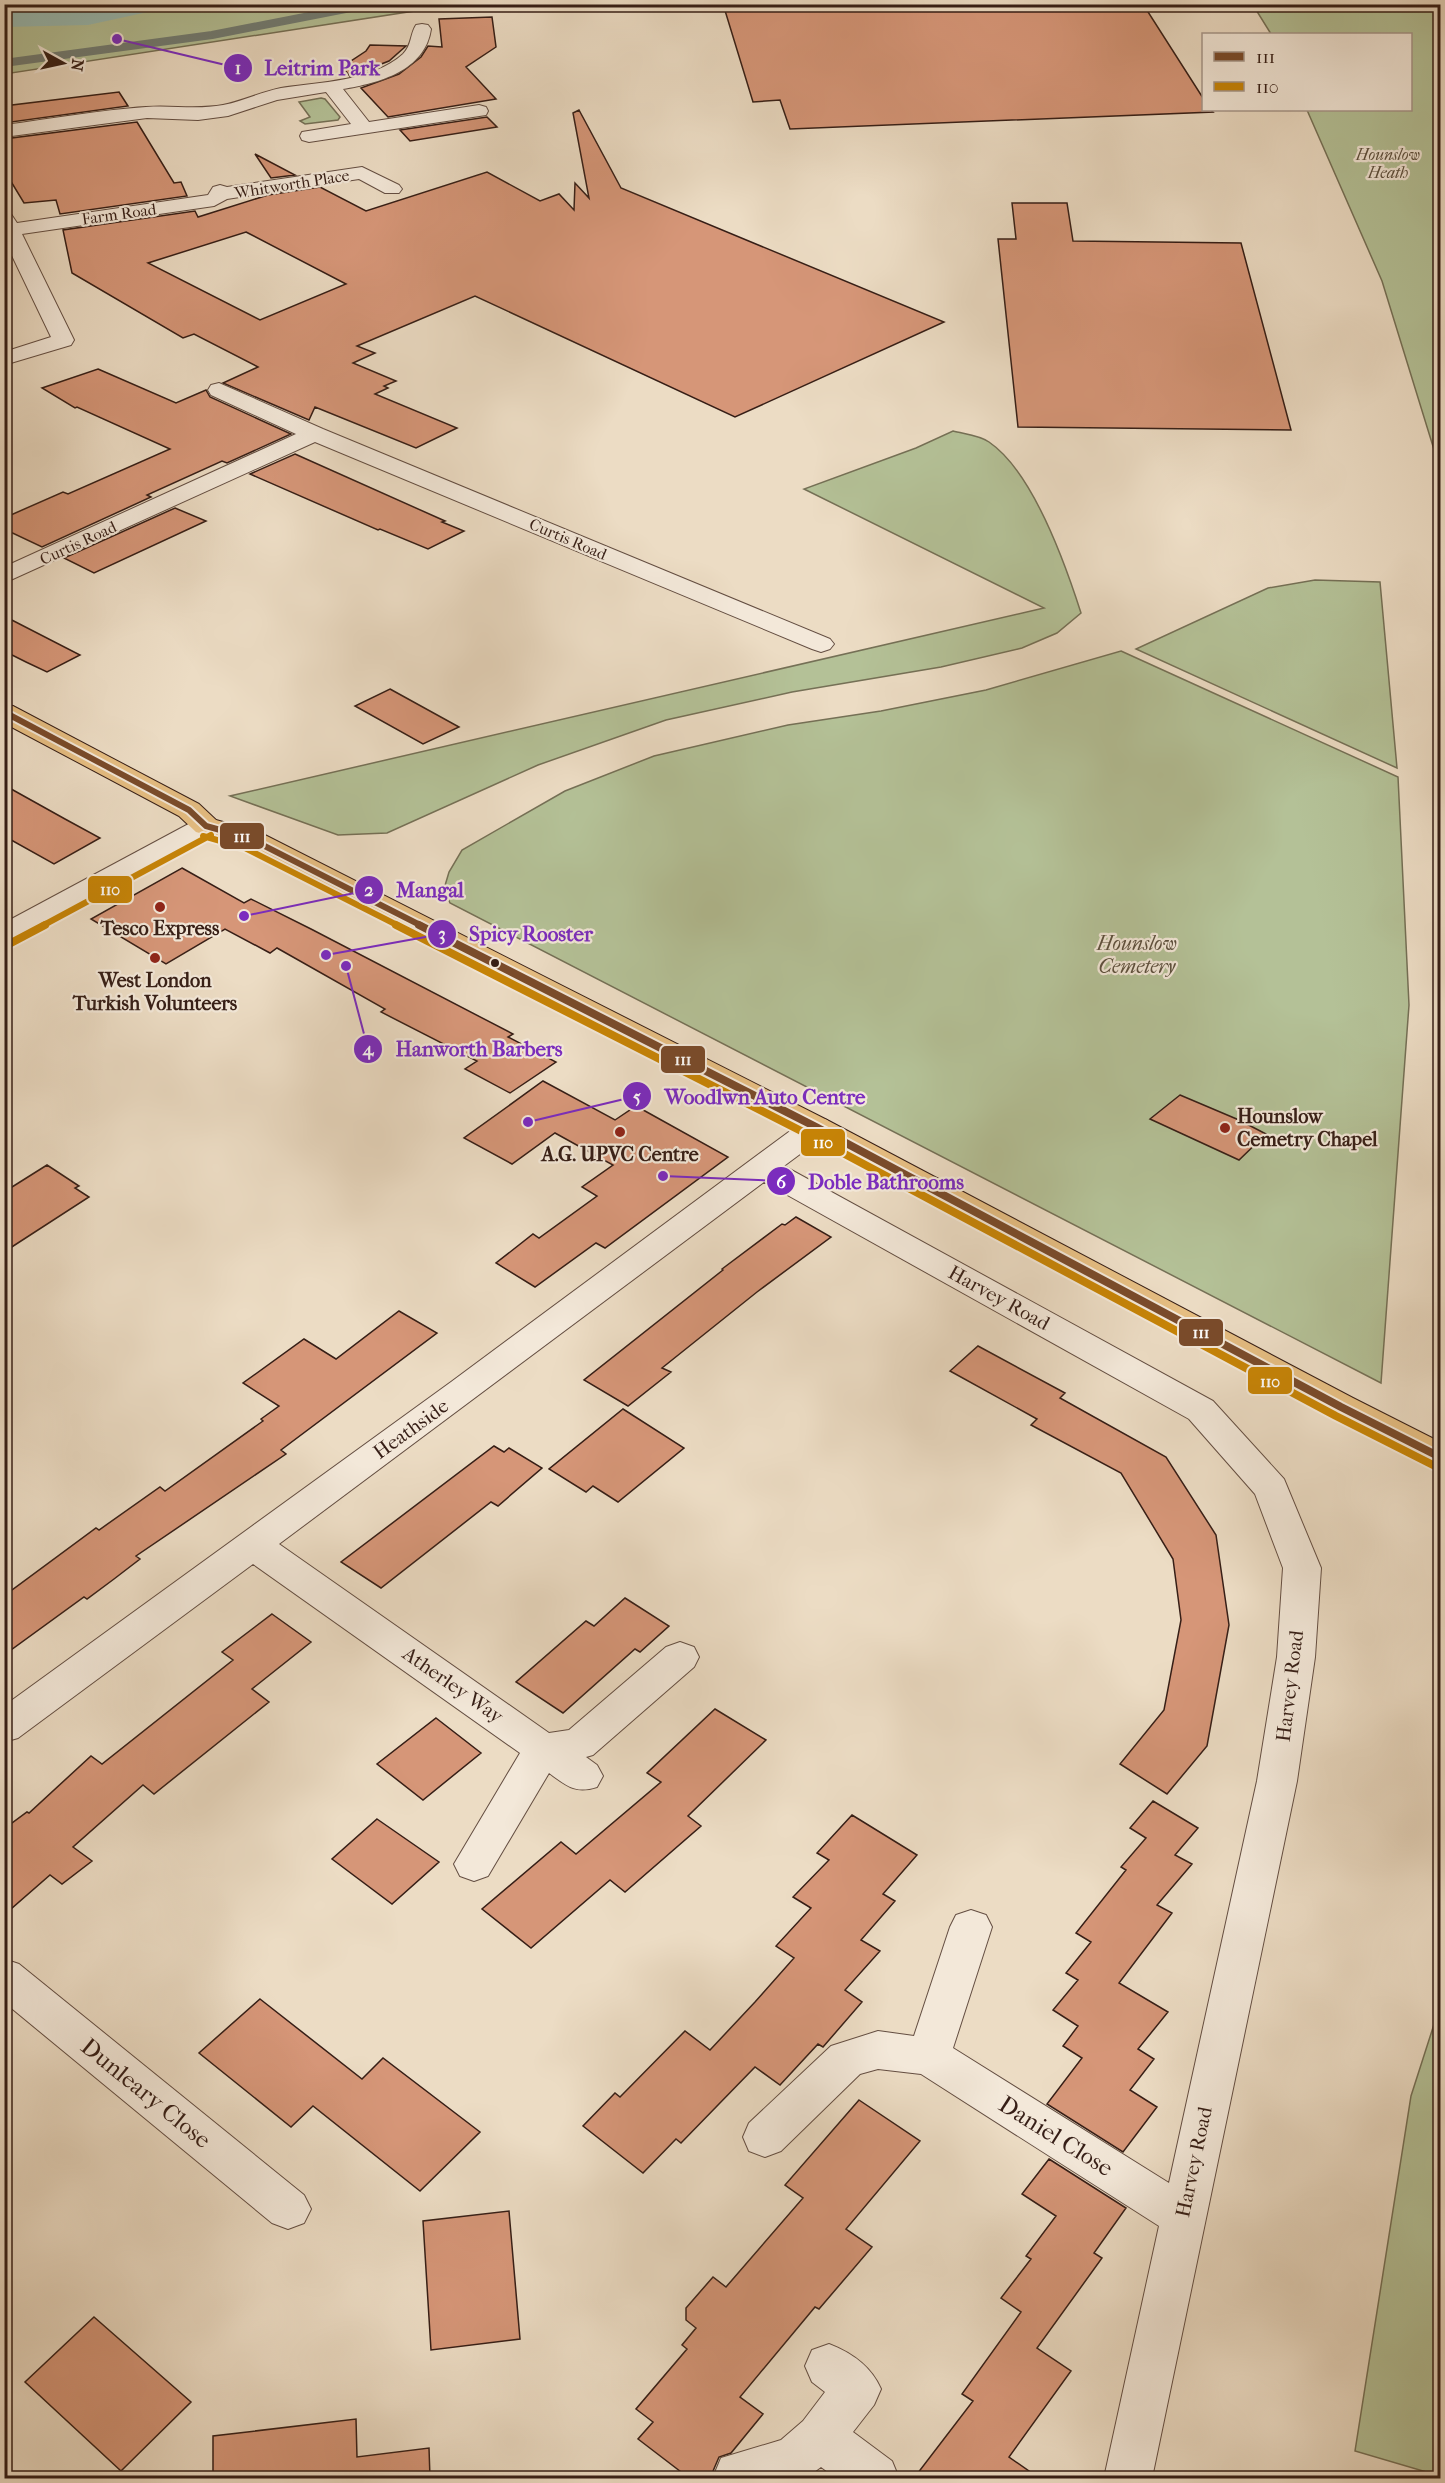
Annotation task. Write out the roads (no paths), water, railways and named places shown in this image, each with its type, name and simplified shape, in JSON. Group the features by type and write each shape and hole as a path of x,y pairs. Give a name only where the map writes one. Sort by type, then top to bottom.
{"main road":[{"path":"4,712 189,810 206,826 249,838 816,1127 1341,1407 1440,1456"}],"street":[{"path":"4,131 147,112 198,114 228,110 274,95 331,86 389,71 410,57 420,42 422,29"},
{"path":"331,86 364,128"},
{"path":"309,136 479,111"},
{"name":"Whitworth Place","path":"220,193 362,173 392,166"},
{"name":"Whitworth Place","path":"362,173 392,189"},
{"name":"Farm Road","path":"4,359 63,340 8,224 214,200 220,193"},
{"name":"Curtis Road","path":"219,390 315,434 821,644"},
{"name":"Curtis Road","path":"4,576 315,434"},
{"path":"4,935 206,826"},
{"name":"Heathside","path":"4,1727 463,1391 816,1127"},
{"name":"Harvey Road","path":"763,1168 1201,1410 1271,1488 1302,1568 1296,1657 1277,1780 1182,2216 1128,2478"},
{"name":"Atherley Way","path":"252,1544 583,1776"},
{"path":"474,1864 543,1749 579,1744 680,1657"},
{"path":"929,2056 971,1927"},
{"name":"Dunleary Close","path":"4,1977 288,2209"},
{"name":"Daniel Close","path":"765,2137 846,2060 878,2050 929,2056 1182,2216"},
{"path":"738,2475 794,2460 820,2437 857,2389 829,2367"},
{"path":"820,2437 875,2478"}],"waterway":[{"path":"4,16 88,14 135,4"},
{"path":"4,63 212,35 371,4"}],"place":[{"name":"Leitrim Park","path":"117,39"},
{"name":"Tesco Express","path":"160,907"},
{"name":"Mangal","path":"244,916"},
{"name":"Spicy Rooster","path":"326,955"},
{"name":"West London Turkish Volunteers","path":"155,958"},
{"name":"Hanworth Barbers","path":"346,966"},
{"name":"Woodlwn Auto Centre","path":"528,1122"},
{"name":"Hounslow Cemetry Chapel","path":"1225,1128"},
{"name":"A.G. UPVC Centre","path":"620,1132"},
{"name":"Doble Bathrooms","path":"663,1176"}],"park label":[{"name":"Hounslow Heath","path":"1388,163"},
{"name":"Hounslow Cemetery","path":"1137,954"}]}
